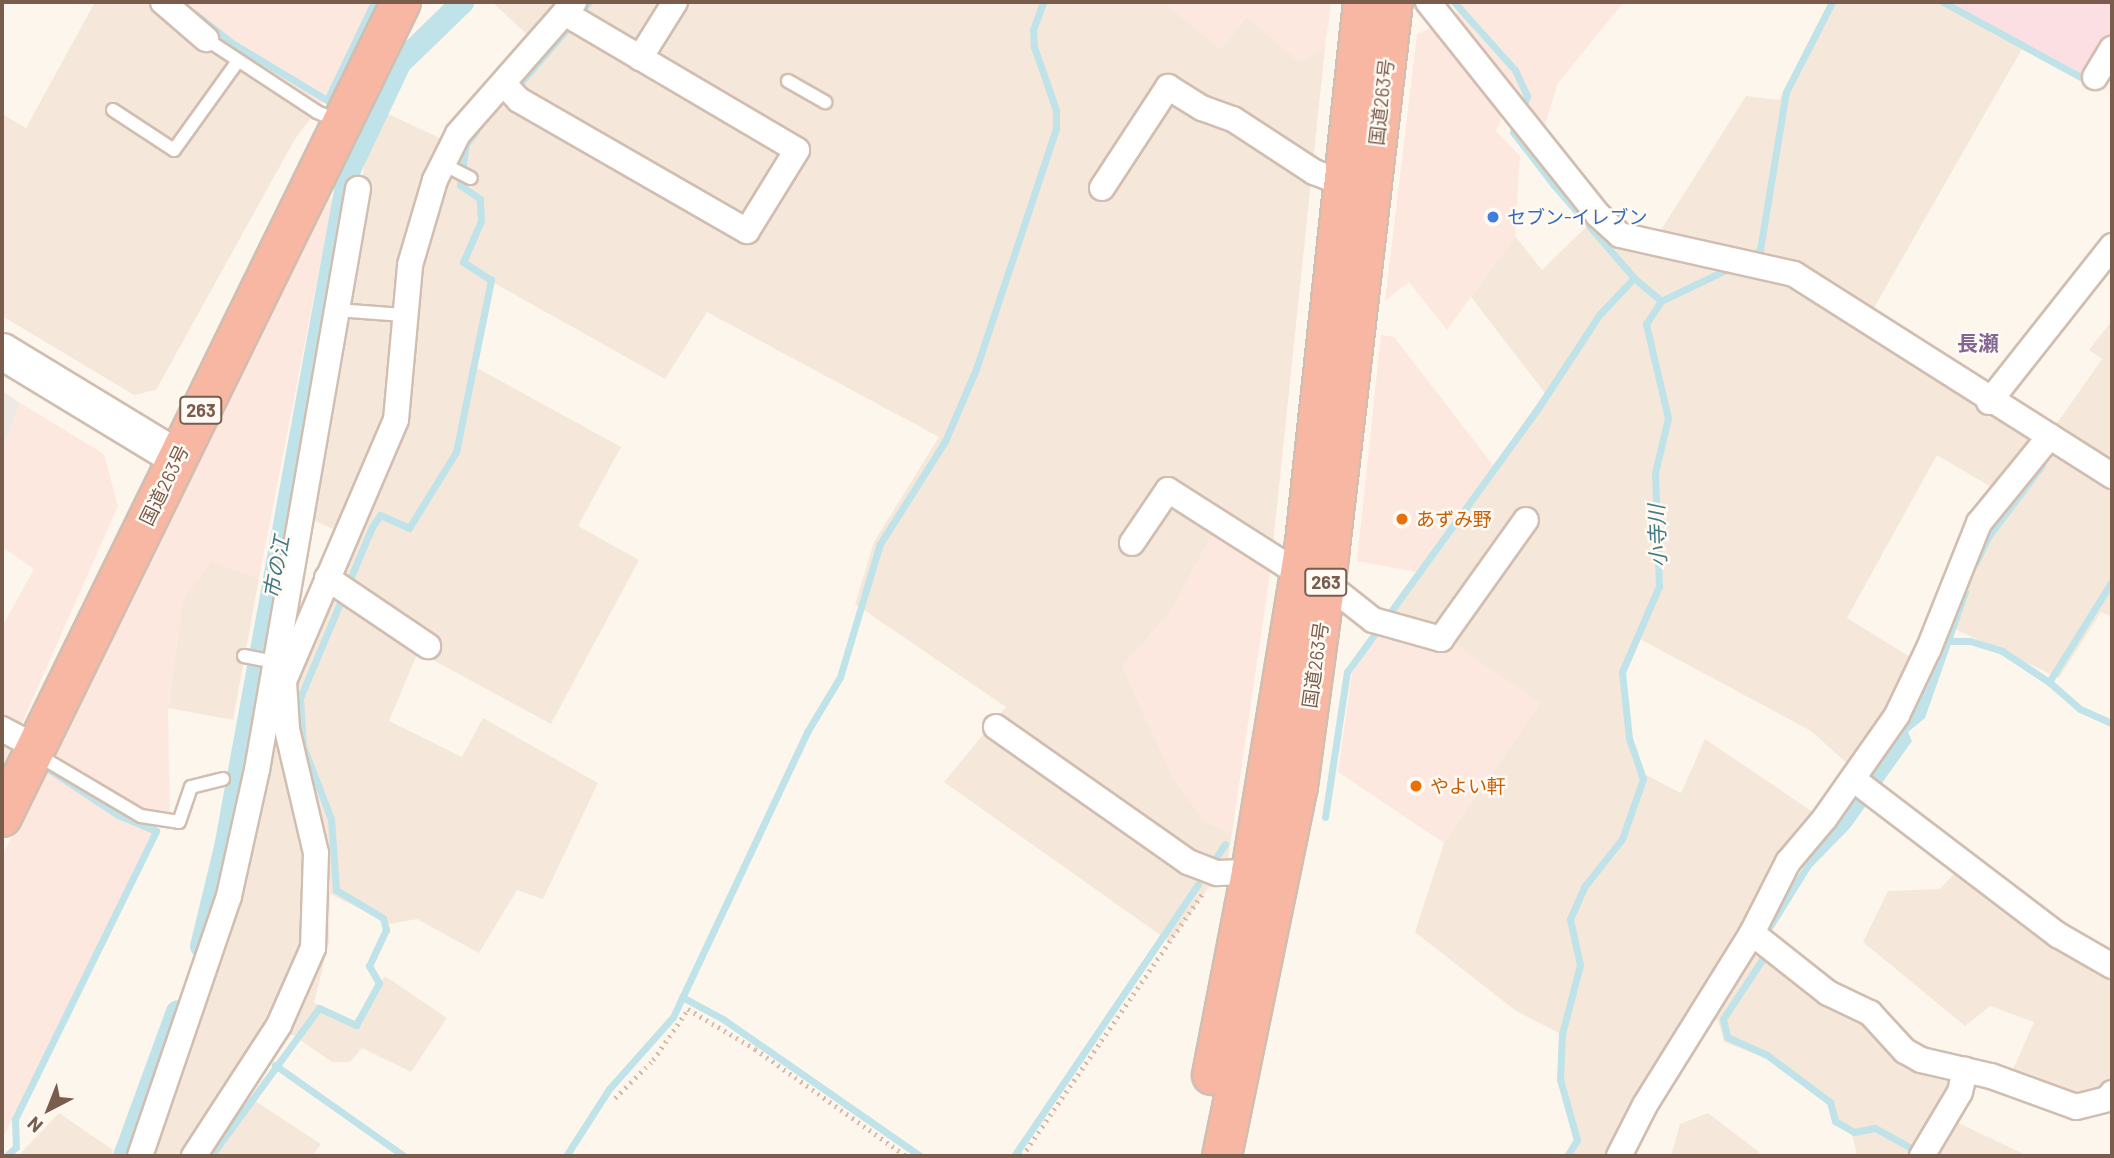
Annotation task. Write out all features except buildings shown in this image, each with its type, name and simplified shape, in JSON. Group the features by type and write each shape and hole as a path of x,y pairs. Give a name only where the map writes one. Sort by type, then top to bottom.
{"highway":[{"name":"国道263号","path":"2,817 401,2"},
{"name":"国道263号","path":"1222,1156 1298,786 1342,183 1363,2"},
{"name":"国道263号","path":"1196,1156 1234,872 1313,578 1393,2"}],"street":[{"path":"163,2 206,39"},
{"path":"640,58 675,2"},
{"path":"1428,2 1598,215 1620,235 1794,274 1989,402 2057,440 2112,476"},
{"path":"194,1156 279,1026 313,948 316,853 287,729 281,664 339,586 396,420 410,265 458,134 512,92 569,7 587,27 797,150 747,231 512,92"},
{"path":"2095,76 2112,49"},
{"path":"1102,188 1168,87 1202,108 1233,119 1314,172 1342,183"},
{"path":"140,1156 229,896 281,664 336,310 358,189"},
{"path":"1989,402 2112,246"},
{"path":"2,351 178,458"},
{"path":"1619,1156 1644,1105 1763,943 1788,862 1853,779 1897,715 1929,648 1979,523 2057,440"},
{"path":"1132,543 1168,490 1313,578 1373,620 1397,629 1441,639 1526,520"},
{"path":"339,586 428,646"},
{"path":"996,727 1188,862 1234,872"},
{"path":"2,729 35,750"},
{"path":"1853,779 2058,935 2112,966"},
{"path":"1763,943 1828,993 1870,1013 1905,1051 1921,1060 1965,1070 2076,1107 2107,1099 2112,1093"},
{"path":"1925,1151 1960,1092 1965,1070"}],"lane":[{"path":"206,39 317,112 342,122"},
{"path":"113,110 174,150 238,61"},
{"path":"788,80 825,102"},
{"path":"447,166 471,178"},
{"path":"336,310 404,315"},
{"path":"244,656 281,664"},
{"path":"35,750 141,816 179,822 191,787 223,779"}],"path":[{"path":"1022,1156 1234,872"},
{"path":"615,1098 653,1060 688,1009 755,1049 906,1156"}],"shaded area":[{"path":"95,2 163,2 321,105 295,139 156,390 134,395 2,316 2,114 26,128"},
{"path":"182,2 374,2 321,105 207,33 179,7"},
{"path":"492,2 1164,2 1221,49 1247,16 1299,61 1325,48 1270,573 1212,535 1171,611 1122,667 1204,821 1232,833 1228,860 1170,942 944,782 1006,707 855,604 874,542 939,437 707,312 665,379 494,283 477,368 621,447 578,526 639,560 551,724 418,652 389,721 462,757 483,718 598,783 543,899 517,890 479,953 417,919 390,924 330,894 329,943 314,1003 354,1021 385,976 447,1018 411,1072 362,1048 350,1062 332,1062 293,1035 282,1035 246,1095 321,1144 312,1156 145,1156 276,692 353,538 306,517 358,226 365,154 384,112 446,141 532,39"},
{"path":"1164,2 1331,2 1325,48 1299,62 1247,16 1221,49"},
{"path":"1463,2 1624,2 1558,83 1543,131 1456,14"},
{"path":"1829,2 1950,2 2026,42 1871,313 2053,429 2102,359 2089,350 2112,320 2112,617 2101,612 2059,678 1951,627 1989,532 2016,502 1937,455 1847,618 1936,673 1916,716 1869,783 1811,731 1638,638 1624,672 1631,739 1646,775 1681,793 1705,739 1838,829 1795,872 1768,933 1909,1048 1943,1062 1962,1098 1950,1119 2028,1156 1857,1156 1852,1134 1834,1122 1827,1102 1768,1059 1724,1042 1718,1020 1700,1021 1624,1156 1567,1156 1577,1140 1560,1079 1561,1034 1516,1011 1415,932 1444,843 1540,703 1382,620 1545,393 1471,297 1515,236 1542,270 1588,225 1621,223 1659,233 1746,96 1779,100"},
{"path":"1950,2 2112,2 2112,70 2091,79"},
{"path":"1436,25 1505,110 1496,131 1520,156 1515,236 1447,330 1409,282 1385,301 1417,34"},
{"path":"322,198 333,199 259,578 211,561 183,599 168,708 170,816 160,820 2,1140 2,856"},
{"path":"1381,335 1394,337 1493,465 1416,572 1357,561"},
{"path":"2,391 20,403 2,451"},
{"path":"20,403 104,454 118,506 2,768 2,627 34,569 2,547 2,451"},
{"path":"1212,534 1270,573 1232,833 1204,821 1172,777 1122,667 1171,611"},
{"path":"211,561 259,578 233,720 168,708 183,599"},
{"path":"1382,620 1441,635 1540,703 1444,843 1338,772 1352,673"},
{"path":"1967,860 2069,933 2112,956 2112,1107 2006,1085 2034,1022 1990,1006 1965,1026 1863,942 1888,891 1940,889"},
{"path":"59,1113 113,1150 110,1156 18,1156"},
{"path":"1708,1113 1759,1152 1757,1156 1671,1156 1680,1124"}],"water":[{"path":"1970,590 1925,718 1908,732 1912,741 1850,828 1806,873 1806,856 1913,715 1956,601"}],"waterway":[{"path":"194,13 232,43 327,100 374,2"},
{"name":"市の江","path":"201,946 225,847 349,169 399,63 462,2"},
{"path":"580,12 589,2"},
{"path":"566,1156 609,1089 673,1017 807,732 840,677 880,544 945,441 976,369 1056,129 1056,110 1034,47 1033,30 1043,2"},
{"path":"1454,2 1515,70 1527,96 1522,110"},
{"name":"小寺川","path":"1748,257 1760,250 1786,92 1832,2"},
{"path":"1943,2 2090,82"},
{"path":"515,89 573,22"},
{"path":"1518,121 1513,132 1553,184 1634,278 1661,301"},
{"path":"211,1156 319,1008 356,1025 379,983 369,966 386,930 383,918 336,890 331,819 303,746 300,698 372,527 380,515 409,528 456,452 491,280 463,262 481,221 480,199 460,185 466,144 476,131"},
{"name":"小寺川","path":"1567,1156 1577,1140 1560,1079 1562,1034 1580,965 1570,919 1584,887 1622,839 1643,779 1629,738 1622,672 1659,586 1655,473 1668,418 1646,324 1661,301 1732,267"},
{"path":"1325,817 1347,672 1538,408 1599,315 1634,278"},
{"path":"1976,562 1988,537 2042,465"},
{"path":"2049,682 2112,581"},
{"path":"1952,641 1970,641 2002,651 2049,682 2080,709 2112,723"},
{"path":"6,1156 16,1147 15,1119 156,831 118,815 50,770"},
{"path":"1215,859 1225,844"},
{"path":"1771,935 1767,931 1811,860"},
{"path":"1014,1156 1198,884"},
{"path":"1767,952 1723,1019 1727,1037 1767,1055 1830,1102 1835,1121 1854,1132 1875,1128 1920,1153"},
{"path":"682,997 723,1019 920,1156"},
{"name":"市の江","path":"124,1156 177,1011"},
{"path":"275,1065 404,1156"}],"place":[{"name":"セブン-イレブン","path":"1493,217"},
{"name":"あずみ野","path":"1402,519"},
{"name":"やよい軒","path":"1416,786"}],"district":[{"name":"長瀬","path":"1978,343"}]}
